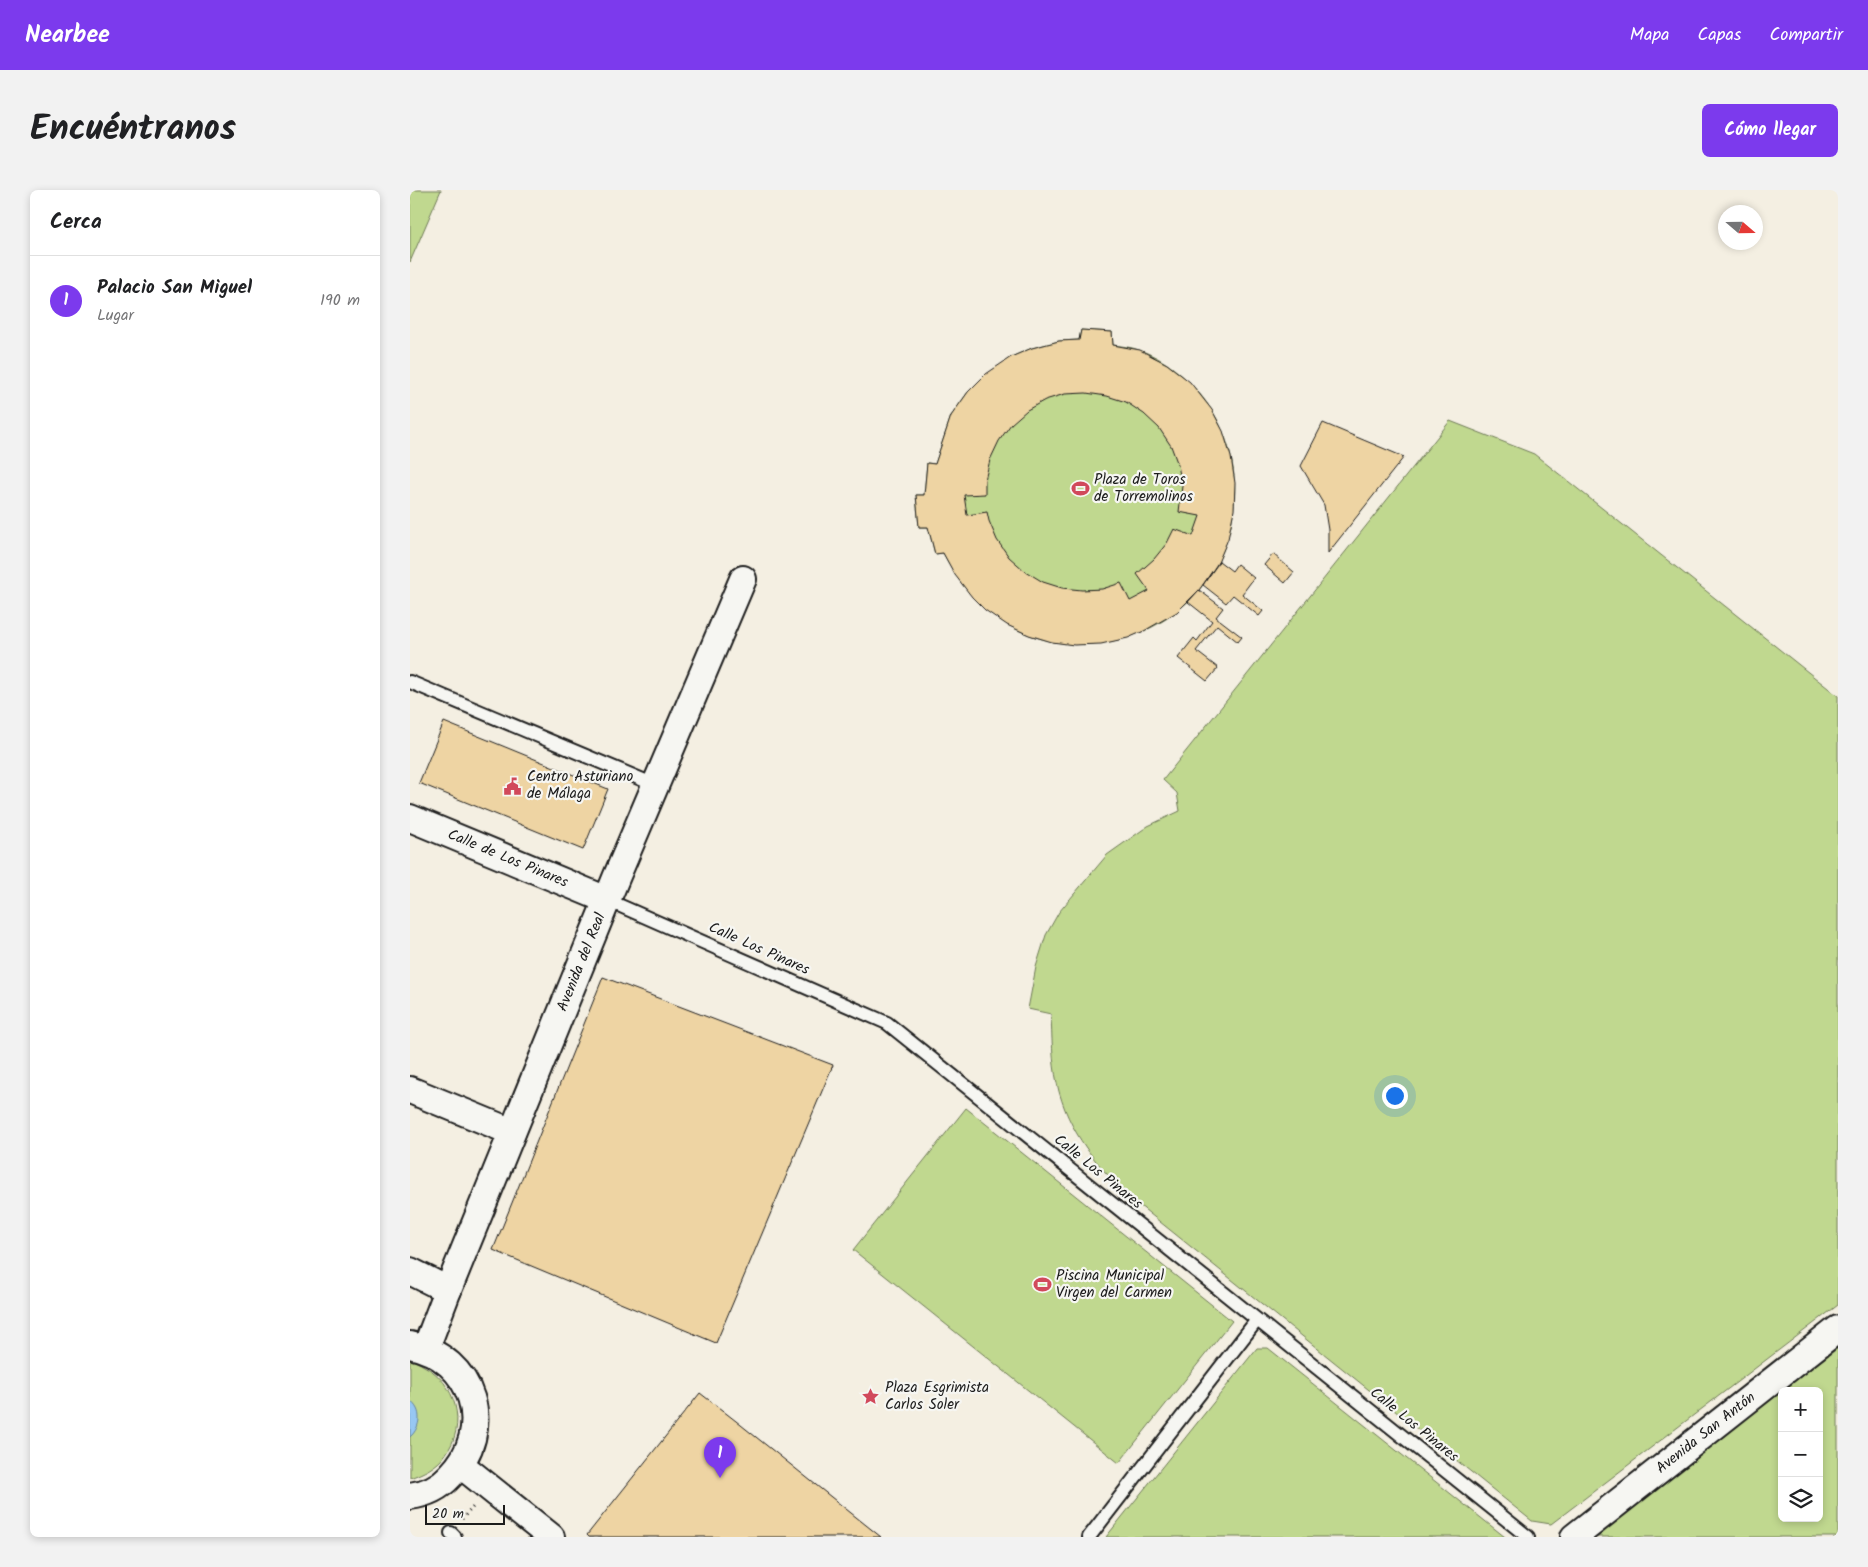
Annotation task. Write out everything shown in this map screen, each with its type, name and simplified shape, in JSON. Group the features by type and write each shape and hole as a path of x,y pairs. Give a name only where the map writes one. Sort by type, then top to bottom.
{"street":[{"name":"Avenida del Real","path":"418,1346 448,1290 607,900 743,579"},
{"name":"Calle de Los Pinares","path":"410,818 607,900"},
{"path":"410,1090 512,1132"},
{"path":"410,1272 448,1290"},
{"name":"Avenida San Antón","path":"1574,1537 1838,1328"},
{"path":"410,1496 419,1495 443,1484 462,1465 472,1444 475,1420 472,1397 462,1376 446,1360 418,1346"},
{"path":"462,1465 551,1537"}],"lane":[{"path":"410,682 656,785"},
{"name":"Calle Los Pinares","path":"607,900 887,1023 1528,1537"},
{"path":"1089,1537 1257,1320"}],"path":[{"path":"453,1535 490,1488"}],"green space":[{"path":"410,190 441,190 410,262"},
{"name":"Plaza de Toros de Torremolinos","path":"1081,330 1112,332 1113,345 1133,348 1151,355 1174,369 1194,387 1203,397 1223,432 1231,457 1235,497 1231,525 1219,559 1200,589 1175,613 1145,630 1112,641 1077,644 1042,639 1006,624 982,605 963,585 943,553 935,554 928,527 919,527 916,495 924,495 927,463 935,464 951,416 968,392 1011,357 1032,348 1059,341 1079,340"},
{"path":"1450,421 1534,454 1838,696 1838,1305 1551,1524 1532,1521 1121,1189 1086,1148 1068,1117 1055,1074 1051,1014 1028,1009 1036,967 1046,935 1059,912 1107,855 1148,826 1180,811 1177,793 1163,780"},
{"name":"Piscina Municipal Virgen del Carmen","path":"966,1108 1232,1321 1119,1463 853,1250"},
{"path":"1257,1348 1268,1348 1505,1537 1106,1537"},
{"path":"1838,1348 1838,1537 1593,1537 1778,1394 1778,1522 1823,1522 1823,1387 1787,1387"},
{"path":"410,1360 435,1373 444,1383 451,1394 457,1418 456,1431 452,1443 442,1459 429,1469 410,1478"}],"water":[{"path":"410,1401 417,1409 419,1419 414,1433 410,1437"}],"building":[{"path":"1081,330 1112,332 1113,345 1140,350 1167,364 1190,382 1212,410 1223,431 1231,457 1235,483 1234,510 1228,539 1217,565 1199,590 1177,612 1144,631 1128,638 1101,644 1074,645 1052,642 1029,635 1007,625 985,610 955,575 943,553 935,554 928,527 919,527 916,495 924,495 927,463 935,464 951,416 968,392 986,374 1011,357 1032,348 1059,341 1079,340","holes":["1086,393 1107,396 1126,402 1144,414 1159,428 1171,446 1178,465 1182,486 1179,512 1200,516 1193,536 1174,529 1167,543 1154,559 1137,574 1149,591 1130,601 1121,583 1102,589 1062,588 1043,582 1025,571 1009,557 997,540 987,512 967,515 964,495 985,494 985,480 990,460 999,441 1011,424 1027,410 1045,400 1065,394"]},
{"path":"1323,423 1404,457 1328,553 1328,530 1324,505 1301,466"},
{"path":"1273,554 1294,572 1285,583 1264,565"},
{"path":"1219,561 1232,571 1237,564 1254,578 1242,594 1263,611 1259,616 1233,595 1226,603 1203,585"},
{"path":"1199,590 1223,608 1216,617 1242,637 1238,642 1217,625 1196,651 1218,668 1207,681 1178,658 1194,638 1197,641 1212,621 1188,602"},
{"name":"Centro Asturiano de Málaga","path":"444,722 608,789 583,850 419,783"},
{"path":"603,977 833,1065 716,1343 493,1250"},
{"path":"700,1393 881,1537 589,1537 587,1535"}],"place":[{"name":"Plaza de Toros de Torremolinos","path":"1080,489"},
{"name":"Centro Asturiano de Málaga","path":"513,786"},
{"name":"Piscina Municipal Virgen del Carmen","path":"1042,1285"},
{"name":"Plaza Esgrimista Carlos Soler","path":"871,1397"},
{"name":"Palacio San Miguel","path":"720,1478"}]}
